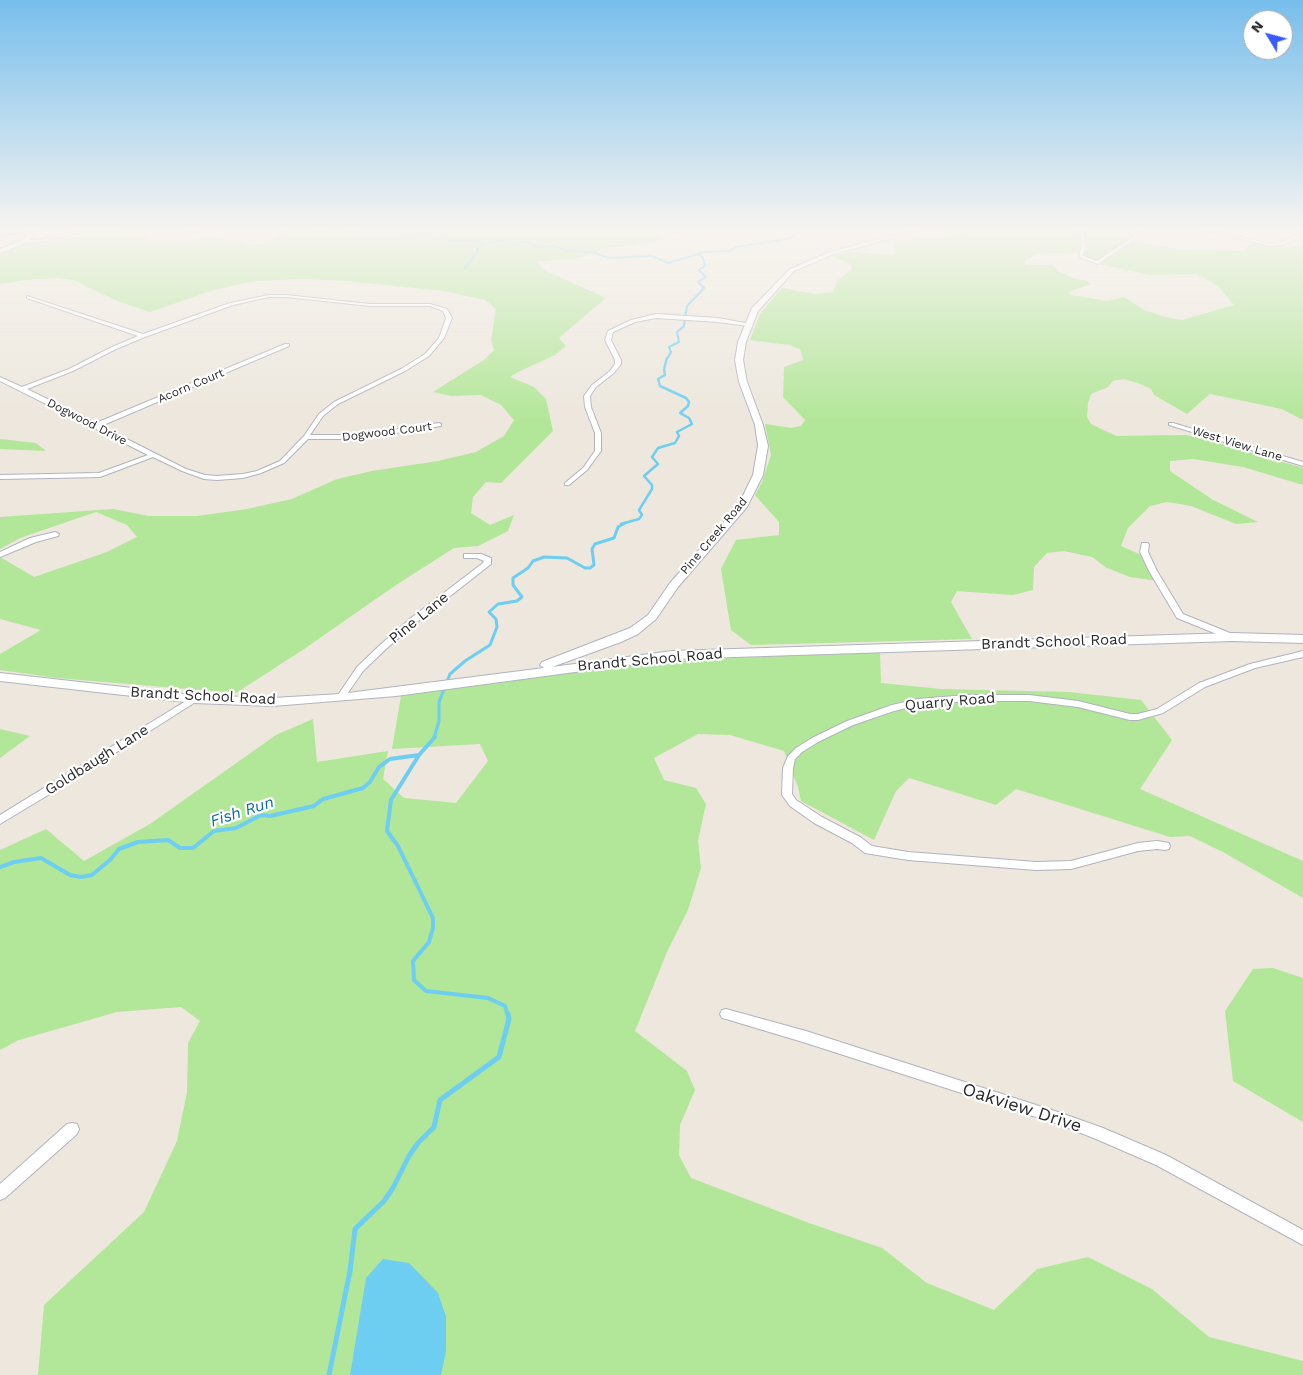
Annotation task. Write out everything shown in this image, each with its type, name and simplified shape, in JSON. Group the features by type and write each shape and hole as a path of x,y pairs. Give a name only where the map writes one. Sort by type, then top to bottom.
{"street":[{"name":"Pine Creek Road","path":"515,675 616,639 642,625 660,608 690,565 742,507 758,474 763,446 759,424 739,367 742,342 755,310 769,295"},
{"name":"Dogwood Drive","path":"269,296 294,296 370,305 424,304 445,310 449,318 437,344 427,355 403,370 336,403 321,415 306,437 282,462 259,472 230,478 204,477 194,474 22,389 71,370 114,348 143,336 232,304 269,296"},
{"path":"30,297 143,336"},
{"path":"567,484 585,469 598,451 597,426 588,407 587,396 594,386 612,372 618,364 618,360 608,340 611,330 633,321 656,316 749,322"},
{"name":"Acorn Court","path":"95,426 287,346"},
{"path":"0,379 22,389"},
{"name":"West View Lane","path":"1171,424 1303,464"},
{"name":"Dogwood Court","path":"306,437 357,437 439,425"},
{"path":"0,477 100,475 115,471 153,455"},
{"path":"0,555 32,540 55,534"},
{"path":"1145,545 1144,552 1146,557 1180,616 1232,637"},
{"name":"Pine Lane","path":"340,698 360,670 383,647 414,620 487,564 488,560 478,556 467,556"},
{"name":"Brandt School Road","path":"0,677 194,699 273,702 340,698 672,655 1232,637 1303,639"},
{"name":"Quarry Road","path":"1165,846 1138,847 1072,864 1036,866 908,856 869,850 856,840 818,820 794,803 787,794 788,768 791,758 815,740 858,720 892,708 918,702 968,698 1029,698 1078,704 1130,717 1160,711 1202,685 1245,669 1303,654"},
{"name":"Goldbaugh Lane","path":"0,820 194,699"},
{"name":"Oakview Drive","path":"726,1014 806,1037 1098,1133 1190,1175 1303,1238"},
{"path":"0,1192 72,1129"}],"green space":[{"path":"105,295 199,295 150,312"},
{"path":"463,295 600,295 606,298 559,338 566,346 555,355 510,377 534,387 546,399 553,431 501,483 486,482 473,497 471,513 490,525 514,515 508,531 478,546 454,548 236,693 57,678 0,670 0,654 41,630 0,619 0,557 34,577 107,552 137,537 127,525 96,512 20,538 0,549 0,517 113,509 149,516 197,516 247,509 292,499 337,479 372,471 438,461 476,452 504,436 514,420 501,405 481,395 451,396 433,392 484,360 494,350 491,340 496,309 485,300"},
{"path":"776,295 1072,295 1107,301 1124,297 1144,310 1182,320 1234,305 1226,295 1303,295 1303,420 1282,409 1210,394 1187,414 1154,395 1151,389 1124,379 1113,381 1108,387 1091,394 1087,417 1091,424 1116,436 1186,435 1303,468 1303,485 1243,467 1193,459 1170,461 1170,471 1213,500 1258,522 1236,524 1191,506 1167,502 1150,506 1128,528 1121,546 1146,557 1159,581 1130,577 1107,568 1092,557 1064,551 1047,553 1034,567 1033,590 1013,595 957,591 951,602 972,639 751,645 731,630 721,569 736,540 779,535 779,522 755,495 762,482 771,455 765,424 791,428 801,426 805,420 783,397 784,367 803,360 800,349 789,345 750,340 760,314"},
{"path":"0,439 36,443 46,451 0,449"},
{"path":"880,652 881,683 941,689 1069,692 1141,700 1172,740 1140,789 1303,861 1303,898 1223,852 1190,836 1170,837 1016,789 996,805 909,778 896,791 874,840 801,801 798,787 784,751 730,735 698,734 654,758 664,780 696,788 706,804 698,841 701,868 688,910 667,952 635,1031 687,1071 695,1090 680,1125 679,1155 691,1178 809,1223 882,1248 927,1283 994,1310 1037,1269 1088,1257 1152,1289 1209,1337 1303,1361 1303,1375 38,1375 44,1305 144,1212 177,1141 187,1092 188,1043 200,1021 181,1007 117,1012 19,1040 0,1050 0,850 46,829 84,861 150,824 276,735 313,719 317,762 388,751 383,779 404,798 456,803 488,761 480,744 392,749 401,696 660,661"},
{"path":"0,729 30,736 0,758"},
{"path":"1273,968 1303,978 1303,1122 1233,1081 1225,1011 1253,969"}],"water":[{"path":"383,1259 409,1263 438,1293 446,1317 446,1351 441,1375 350,1375 366,1278"}],"waterway":[{"name":"Fish Run","path":"667,359 671,352 669,347 679,342 677,332 684,326 687,306 697,295"},
{"name":"Fish Run","path":"621,524 639,519 642,515 639,510 652,489 652,485 644,476 658,464 652,457 658,448 675,443 679,436 677,432 692,424 689,418 680,413 688,406 689,402 686,398 660,386 658,379 665,375 664,369 667,358"},
{"name":"Fish Run","path":"434,738 439,721 439,702 450,674 465,661 490,645 497,627 496,619 489,612 498,604 517,601 522,597 513,585 513,578 528,568 533,561 544,557 567,558 585,568 590,568 594,565 592,549 595,544 614,538 618,527 625,523"},
{"name":"Fish Run","path":"419,755 435,737"},
{"name":"Fish Run","path":"0,867 14,862 41,858 70,875 81,877 92,875 110,860 119,849 138,842 168,840 180,848 193,848 214,831 236,828 261,815 270,816 314,806 323,799 363,788 370,782 379,767 390,759 419,755"},
{"path":"419,755 391,800 387,831 398,846 433,918 433,928 429,942 413,961 414,980 426,991 488,998 505,1006 508,1016"},
{"path":"329,1375 350,1271 355,1229 384,1201 393,1188 409,1156 418,1143 434,1127 440,1100 499,1057 509,1019 508,1014"}]}
